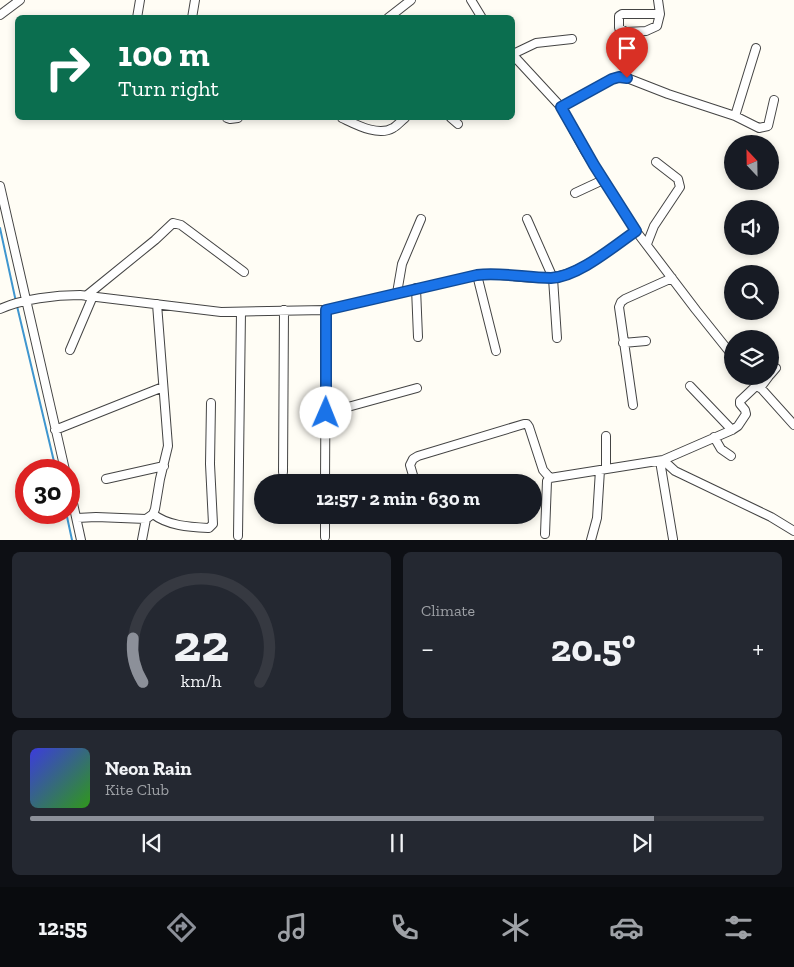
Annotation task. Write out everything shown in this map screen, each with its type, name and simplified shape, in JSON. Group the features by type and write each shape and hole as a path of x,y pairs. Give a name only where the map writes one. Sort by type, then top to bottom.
{"street":[{"path":"0,15 20,0"},
{"path":"138,15 140,0"},
{"path":"192,15 195,0"},
{"path":"392,15 411,0"},
{"path":"471,0 480,15"},
{"path":"658,0 660,14 658,24 652,30 626,32 620,28 619,16 622,14 660,14"},
{"path":"515,53 536,43 572,39"},
{"path":"735,116 756,48"},
{"path":"515,56 561,107 603,180 636,231 724,345"},
{"path":"561,107 619,77 627,78 735,116 759,128 768,126 774,100"},
{"path":"346,120 358,126 381,131 393,128 403,120"},
{"path":"453,120 458,124"},
{"path":"647,244 654,226 680,187 678,178 656,162"},
{"path":"575,193 603,180"},
{"path":"0,186 24,302 62,459"},
{"path":"397,293 402,264 421,219"},
{"path":"527,219 553,278 557,338"},
{"path":"70,350 90,296 173,223 181,225 244,272"},
{"path":"0,309 24,302 64,295 90,296 208,311 326,310 477,275 490,274 553,278 582,267 636,231"},
{"path":"477,275 496,351"},
{"path":"633,404 619,307 621,302 672,278"},
{"path":"416,288 418,337"},
{"path":"80,518 96,516 146,519 153,514 168,446 157,304"},
{"path":"283,472 284,310"},
{"path":"325,474 326,310"},
{"path":"238,536 241,312"},
{"path":"623,343 646,341"},
{"path":"690,386 732,430"},
{"path":"55,430 163,387"},
{"path":"545,534 547,481 550,478 662,461 738,426 746,414 740,404 740,400 759,387 794,424"},
{"path":"326,413 417,388"},
{"path":"153,514 162,521 209,528 212,524 210,464 211,403"},
{"path":"413,474 410,465 413,459 418,456 527,424 543,470 550,478"},
{"path":"591,540 597,518 606,436"},
{"path":"714,437 721,449 731,456"},
{"path":"662,461 675,471 771,517 794,531"},
{"path":"662,461 673,539"},
{"path":"106,479 164,466"},
{"path":"142,540 146,519"},
{"path":"78,524 81,540"},
{"path":"324,524 325,538"}],"waterway":[{"path":"0,228 16,302"},
{"path":"17,306 53,459"},
{"path":"69,524 72,540"}],"route":[{"path":"326,413 326,310 477,275 490,274 553,278 587,264 636,231 594,165 561,107 612,79 619,77 627,78"}]}
